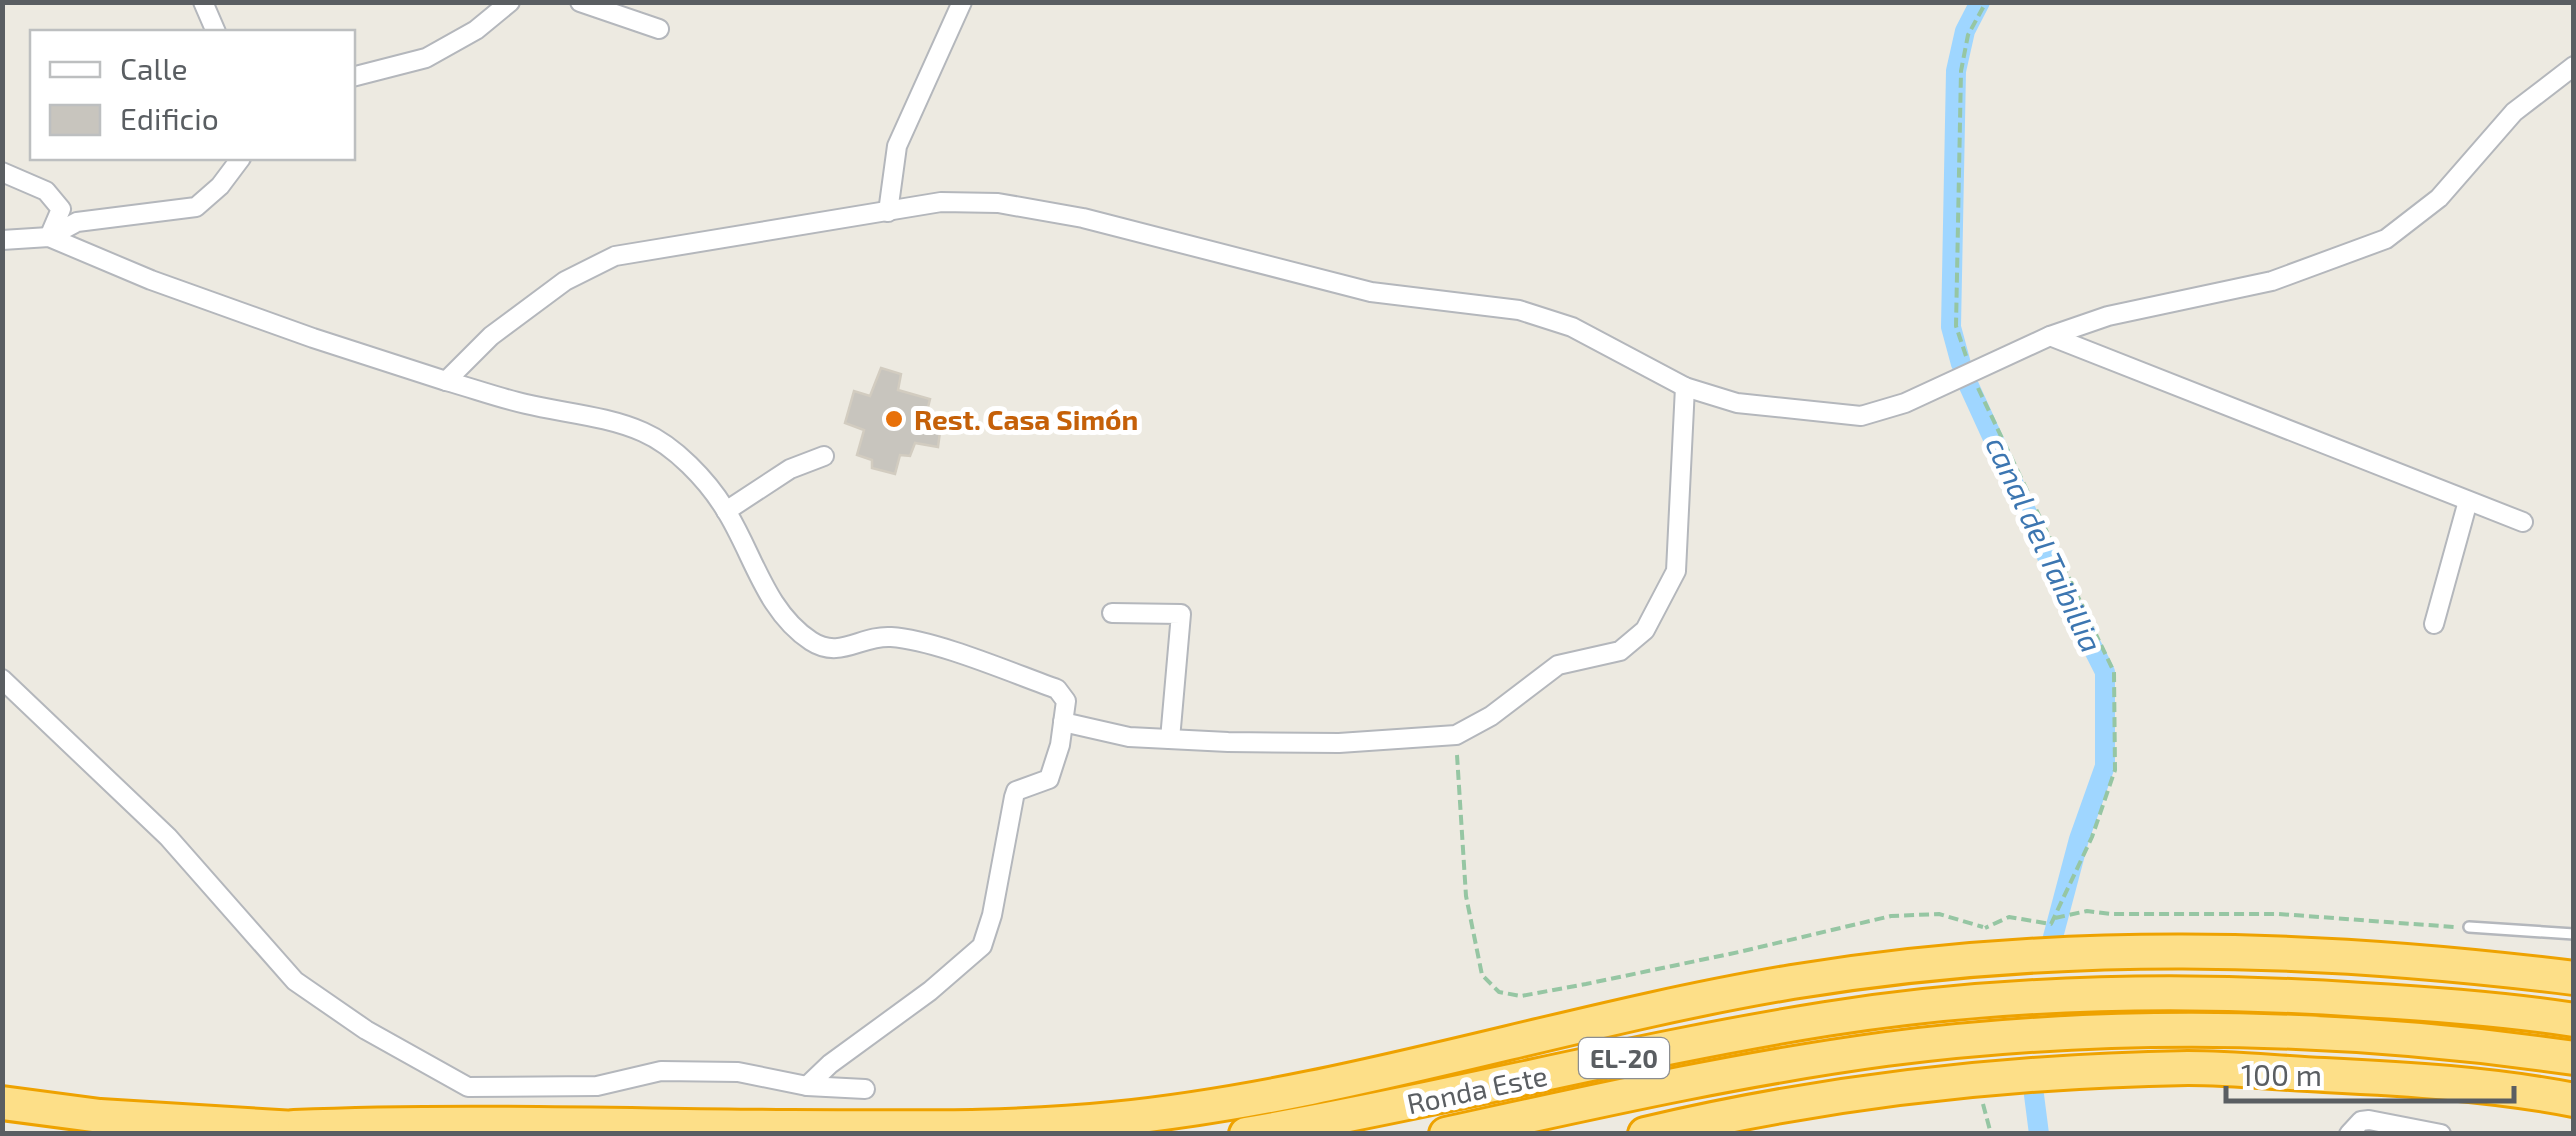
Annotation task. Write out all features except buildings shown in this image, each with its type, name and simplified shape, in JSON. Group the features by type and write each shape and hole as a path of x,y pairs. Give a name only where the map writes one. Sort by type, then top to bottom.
{"highway":[{"path":"2,1104 100,1116 294,1126 890,1130 1013,1127 1115,1119 1286,1092 1651,1009 2059,938 2346,954 2574,978"},
{"name":"Ronda Este","path":"1246,1134 1694,1042 1829,1018 2004,999 2278,994 2438,1004 2574,1020"},
{"name":"Ronda Este","path":"1446,1134 1664,1086 1788,1064 2062,1033 2170,1030 2374,1035 2574,1058"},
{"path":"1645,1134 1794,1104 2054,1074 2209,1069 2398,1078 2574,1100"},
{"path":"294,1126 346,1134"}],"street":[{"path":"203,2 215,30"},
{"path":"355,76 426,58 476,30 510,2"},
{"path":"580,2 659,29"},
{"path":"888,212 897,146 962,2"},
{"path":"446,380 492,336 565,282 615,256 941,202 998,204 1083,218 1370,292 1518,310 1572,327 1685,388 1738,402 1861,416 1905,403 1970,370 2108,316 2272,281 2386,239 2439,198 2514,112 2574,66"},
{"path":"2,240 49,236 77,222 196,207 220,186 240,160"},
{"path":"2,172 46,191 62,209 49,236"},
{"path":"49,236 151,280 313,338 523,404 646,432 705,482 726,511 778,607 812,642 832,650 876,637 894,637 929,645 1057,689 1066,701 1049,779 1016,791 992,915 982,946 807,1086"},
{"path":"2050,336 2524,522"},
{"path":"1063,722 1129,737 1170,739 1306,743 1456,735 1491,716 1558,665 1620,651 1645,630 1676,571 1685,388"},
{"path":"726,511 790,470 824,456"},
{"path":"2434,624 2468,501"},
{"path":"1112,613 1180,614 1170,739"},
{"path":"2,679 168,837 295,980 366,1030 468,1086 597,1086 661,1071 738,1072 807,1086 865,1088"},
{"path":"2349,1134 2362,1121 2369,1120 2441,1134"}],"lane":[{"path":"2469,927 2574,934"}],"path":[{"path":"1986,2 1968,35 1961,71 1956,326 1970,370 2114,672 2115,770 2059,938 2042,922"},
{"path":"1456,735 1466,896 1482,975 1499,992 1521,996 1586,984 1891,916 1938,914 1985,928 1997,946"},
{"path":"1985,928 2009,917 2042,922 2087,911 2279,914 2469,927"},
{"path":"1983,1103 1991,1134"}],"waterway":[{"name":"canal del Taibillia","path":"1961,364 1951,327 1956,71 1965,31 1980,2"},
{"name":"canal del Taibillia","path":"1969,386 2105,672 2105,766 2079,839 2053,937"},
{"name":"canal del Taibillia","path":"2034,1095 2039,1134"}],"place":[{"name":"Rest. Casa Simón","path":"894,419"}]}
